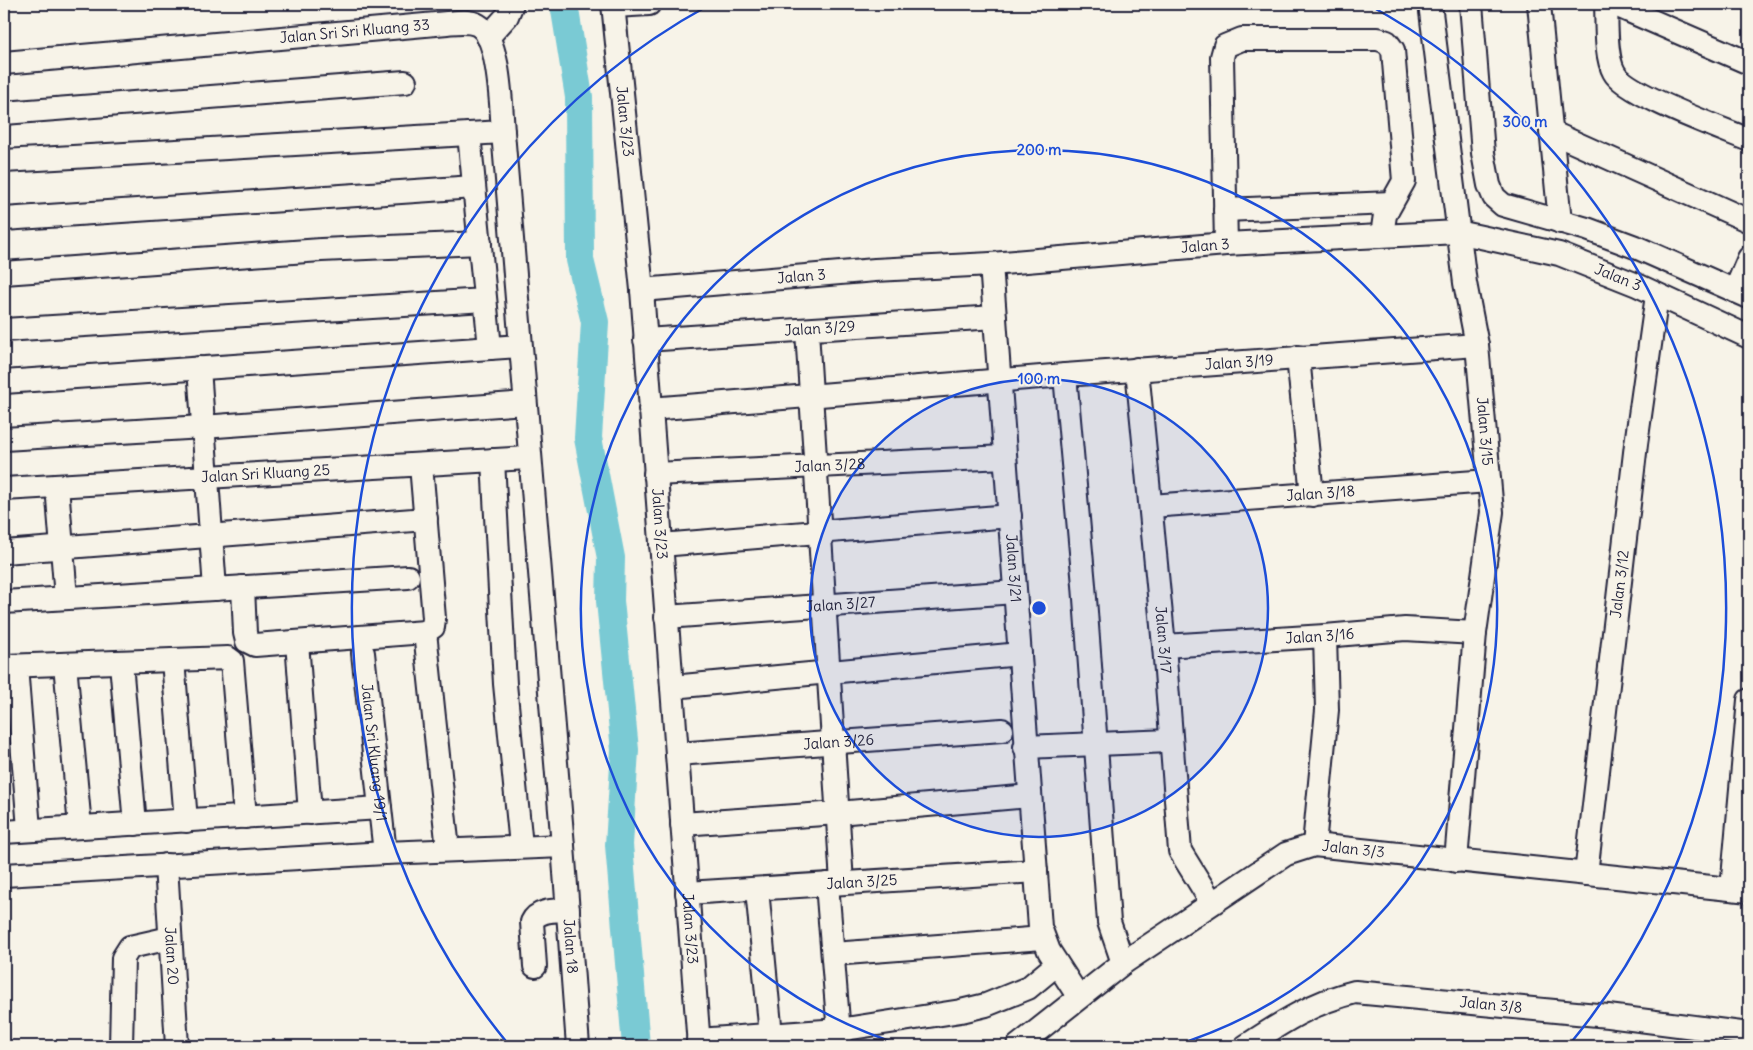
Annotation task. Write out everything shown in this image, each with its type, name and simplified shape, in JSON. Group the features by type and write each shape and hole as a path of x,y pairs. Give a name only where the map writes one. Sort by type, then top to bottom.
{"street":[{"path":"512,4 507,16 488,37 494,53 504,132 529,458"},
{"path":"613,5 649,4"},
{"name":"Jalan 3/15","path":"1430,4 1458,232 1477,345 1492,512 1475,633 1456,861"},
{"path":"1471,4 1483,153 1494,197 1503,205 1638,248 1742,294 1749,258"},
{"path":"1538,4 1560,222"},
{"path":"1606,4 1610,62 1617,78 1638,92 1749,140"},
{"path":"1613,4 1749,63"},
{"name":"Jalan 3/23","path":"613,5 642,290 698,1043"},
{"name":"Jalan Sri Sri Kluang 33","path":"4,63 447,23 470,22 479,26 488,37"},
{"path":"1226,244 1222,57 1225,46 1242,39 1378,39 1387,42 1393,50 1404,181 1385,215 1382,235"},
{"path":"4,113 405,82"},
{"path":"4,161 504,132"},
{"path":"1551,132 1749,221"},
{"path":"469,134 490,348"},
{"path":"4,219 474,187"},
{"path":"1225,210 1391,203"},
{"name":"Jalan 3","path":"642,290 875,270 991,264 1226,244 1458,232 1559,254 1658,294 1749,336"},
{"path":"4,273 321,250 480,243"},
{"name":"Jalan 3/21","path":"991,264 1001,380 1025,747 1043,938"},
{"name":"Jalan 3/12","path":"1586,874 1636,444 1658,294"},
{"path":"4,330 485,300"},
{"name":"Jalan 3/29","path":"645,340 995,316"},
{"path":"807,330 838,813 833,954 839,1038"},
{"name":"Jalan 3/19","path":"650,409 1065,375 1477,345"},
{"path":"4,382 520,346"},
{"path":"1298,357 1312,495"},
{"path":"199,368 215,589"},
{"name":"Jalan 3/17","path":"1137,370 1164,646 1180,850 1212,903"},
{"path":"1065,375 1109,922 1122,963"},
{"path":"4,439 203,427 525,403"},
{"name":"Jalan 3/28","path":"655,474 1005,457"},
{"name":"Jalan Sri Kluang 25","path":"4,489 529,458"},
{"name":"Jalan 18","path":"529,458 564,846 578,1046"},
{"path":"493,460 505,684 521,846"},
{"path":"243,587 245,633 247,641 255,644 425,632 433,627 434,618 421,465"},
{"name":"Jalan 3/18","path":"1151,506 1489,481"},
{"path":"57,486 66,598"},
{"path":"661,545 1010,516"},
{"path":"4,552 211,534 426,519"},
{"path":"4,602 408,577"},
{"name":"Jalan 3/27","path":"666,617 1015,592"},
{"name":"Jalan 3/16","path":"1164,646 1405,629 1475,633"},
{"path":"425,632 448,850"},
{"path":"1314,845 1327,710 1325,636"},
{"path":"297,642 310,813"},
{"name":"Jalan Sri Kluang 19/1","path":"363,653 385,853"},
{"path":"672,687 1020,654"},
{"path":"29,830 10,666 228,658 232,661 245,817"},
{"path":"173,660 186,821"},
{"path":"121,663 135,824"},
{"path":"65,664 80,827"},
{"path":"1741,890 1749,700"},
{"name":"Jalan 3/26","path":"676,754 1002,730"},
{"path":"1025,747 1170,741"},
{"path":"682,824 838,813 1030,796"},
{"path":"4,832 380,808"},
{"name":"Jalan 3/3","path":"1018,1046 1078,996 1122,963 1286,854 1314,845 1741,890"},
{"path":"4,875 385,853 521,846 564,846"},
{"name":"Jalan 20","path":"166,865 177,1046"},
{"name":"Jalan 3/25","path":"687,893 1036,871"},
{"path":"757,889 771,1040"},
{"path":"535,966 532,922 535,916 542,913 568,910"},
{"path":"121,1046 123,958 130,947 170,938"},
{"path":"833,954 1043,938 1078,996"},
{"path":"698,1043 839,1038 986,1005 1028,988 1057,964"},
{"name":"Jalan 3/8","path":"1246,1046 1291,1016 1328,998 1355,992 1608,1016 1749,1034"}],"waterway":[{"path":"564,4 579,97 580,260 595,322 588,438 611,558 610,601 625,750 619,845 636,1046"}]}
